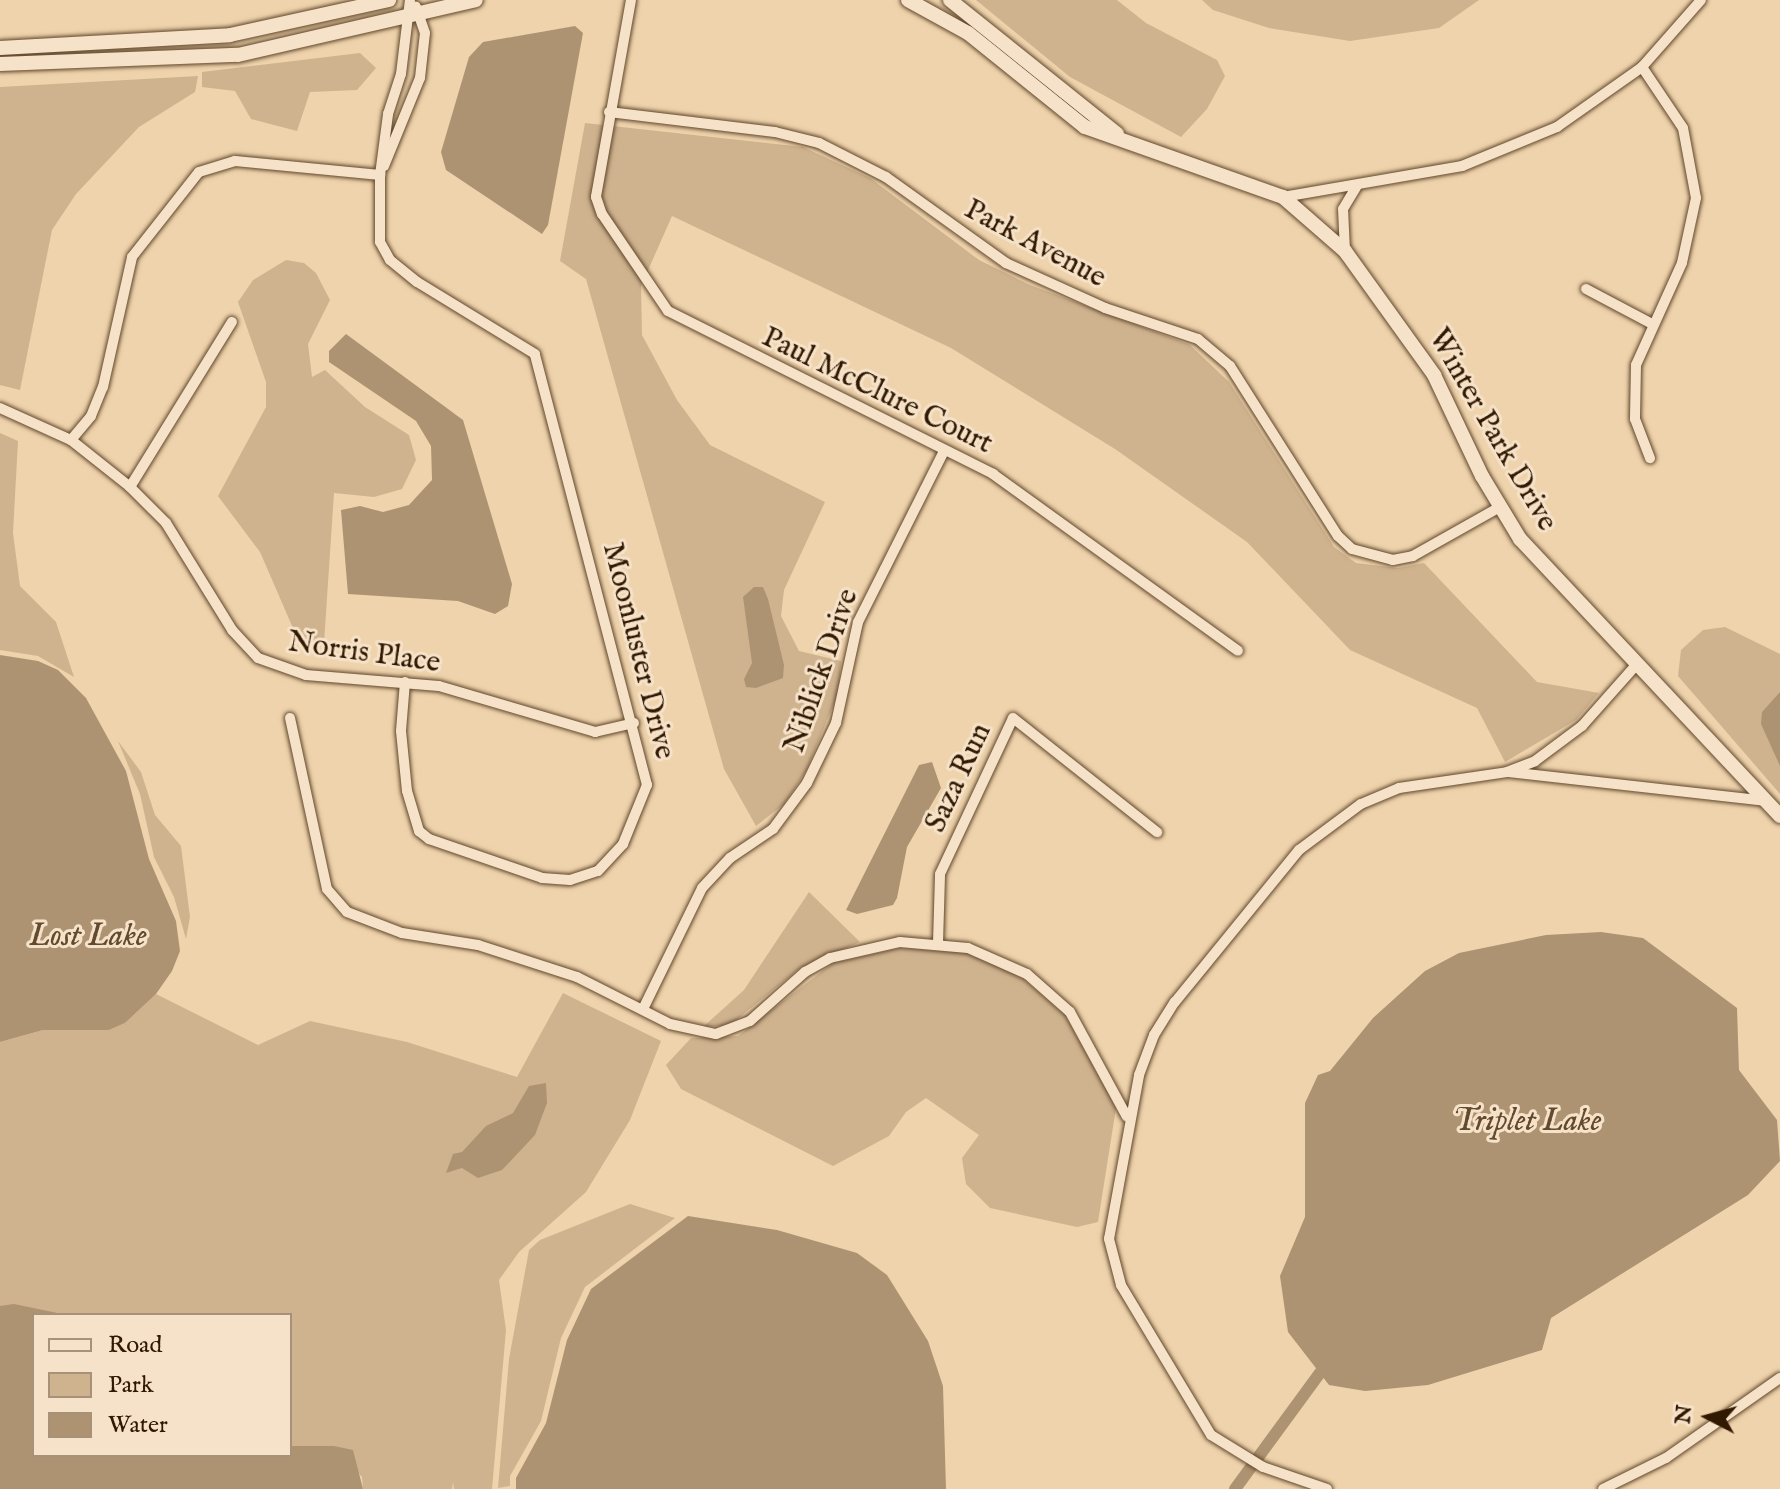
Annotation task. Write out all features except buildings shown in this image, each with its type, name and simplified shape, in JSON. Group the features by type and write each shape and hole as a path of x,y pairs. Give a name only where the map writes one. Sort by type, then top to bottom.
{"street":[{"path":"0,48 230,35 389,0"},
{"path":"0,64 238,55 412,8 476,0"},
{"path":"609,112 631,0"},
{"name":"Winter Park Drive","path":"908,0 968,33 1085,127 1117,134 1283,197 1345,251 1434,375 1500,507 1540,564 1638,663 1780,816"},
{"name":"Winter Park Drive","path":"950,0 1117,134"},
{"path":"1283,197 1447,170 1505,151 1557,127 1642,67 1701,0"},
{"name":"Moonluster Drive","path":"405,682 401,731 407,791 419,831 429,839 542,878 582,880 598,871 623,844 647,785 634,723 535,354 417,282 390,260 378,232 380,175 388,114 401,74 412,8"},
{"name":"Moonluster Drive","path":"380,175 419,81 425,33 412,8"},
{"path":"35,46 36,63"},
{"path":"1642,67 1683,128 1696,198 1682,263 1636,365 1632,394 1650,458"},
{"path":"401,74 419,81"},
{"name":"Paul McClure Court","path":"609,112 596,197 602,214 668,311 993,474 1238,651"},
{"name":"Park Avenue","path":"609,112 775,132 819,143 886,177 1006,263 1105,308 1198,339 1230,366 1338,536 1352,549 1393,560 1413,556 1500,507"},
{"path":"71,440 91,416 103,387 132,257 199,172 235,161 380,175"},
{"path":"1345,251 1343,209 1358,185"},
{"path":"1586,289 1652,324"},
{"path":"130,487 232,322"},
{"name":"Norris Place","path":"0,408 71,440 130,487 166,523 232,630 258,658 306,675 439,686 595,732 634,723"},
{"name":"Niblick Drive","path":"644,1007 702,888 730,858 773,829 807,783 836,723 858,622 944,451"},
{"path":"1507,772 1562,745 1638,663"},
{"path":"290,718 327,889 347,912 402,933 478,945 577,977 694,1033 734,1031 805,972 830,958 900,942 938,943 999,959 1050,993 1089,1040 1127,1117"},
{"name":"Saza Run","path":"938,943 940,874 1013,718 1157,832"},
{"path":"1327,1489 1263,1467 1211,1435 1196,1416 1135,1313 1110,1259 1109,1239 1127,1117 1154,1035 1204,962 1299,850 1361,804 1399,788 1507,772 1766,801"},
{"path":"1603,1489 1666,1458 1780,1378"}],"green space":[{"path":"976,0 1117,0 1146,23 1217,60 1225,76 1207,109 1181,137 1070,77"},
{"path":"1202,0 1479,0 1439,28 1350,41 1269,28 1213,10"},
{"path":"360,53 376,68 357,90 310,92 297,131 251,119 235,91 202,87 202,72"},
{"path":"198,76 195,92 139,127 76,194 52,230 20,390 0,385 0,87"},
{"path":"585,123 803,147 870,178 979,260 1030,285 1190,345 1229,382 1334,547 1356,563 1398,568 1424,563 1537,682 1599,693 1576,720 1505,762 1477,708 1350,650 1247,542 1115,449 951,348 672,216 641,286 642,335 677,400 710,445 825,502 784,590 781,616 799,651 841,661 838,694 806,771 784,804 756,826 724,769 586,279 560,261"},
{"path":"286,260 304,263 316,273 330,300 308,344 312,377 325,370 365,407 409,435 416,460 402,489 374,497 334,493 324,643 299,642 260,552 218,496 266,407 266,382 238,302 253,280"},
{"path":"0,433 18,441 13,533 20,586 56,622 74,677 38,656 0,650"},
{"path":"1725,627 1780,654 1780,794 1678,676 1681,650 1703,630"},
{"path":"118,741 141,772 155,815 181,846 190,917 186,939 174,897 154,857 140,794"},
{"path":"809,892 860,942 800,968 730,1025 703,1027 744,990"},
{"path":"900,948 966,953 996,965 1023,979 1065,1015 1116,1108 1098,1222 1077,1227 990,1208 966,1184 962,1158 979,1135 926,1098 906,1112 889,1136 833,1166 681,1089 666,1065 691,1038 738,1036 833,963"},
{"path":"563,993 661,1041 630,1120 586,1192 519,1252 499,1280 506,1330 492,1489 454,1489 453,1482 452,1489 363,1489 362,1477 334,1446 292,1446 292,1313 52,1313 0,1306 0,1042 43,1030 109,1030 125,1023 156,994 258,1045 310,1021 407,1042 517,1077"},
{"path":"630,1204 675,1218 585,1287 561,1338 541,1421 510,1476 510,1486 498,1488 509,1359 529,1250 540,1240"}],"water":[{"path":"575,26 583,33 548,225 542,234 446,170 441,152 469,57 483,42"},
{"path":"346,334 463,420 512,584 508,606 495,614 458,601 348,594 341,510 360,506 383,512 409,505 432,480 431,446 416,421 329,362 329,351"},
{"path":"754,587 763,587 768,599 784,665 783,678 756,688 746,687 744,679 752,663 743,597"},
{"name":"Lost Lake","path":"0,655 38,661 58,670 86,698 126,771 149,859 176,921 180,951 172,971 156,994 125,1023 109,1030 43,1030 0,1042"},
{"path":"1780,692 1780,766 1761,724 1762,712"},
{"path":"932,762 941,788 907,847 893,905 857,914 846,910 919,765"},
{"name":"Triplet Lake","path":"1601,932 1643,938 1737,1008 1739,1070 1777,1120 1780,1161 1748,1195 1551,1318 1542,1350 1428,1385 1365,1391 1329,1385 1288,1332 1280,1276 1305,1217 1305,1103 1318,1075 1330,1071 1373,1018 1425,971 1459,953 1546,935"},
{"path":"546,1083 547,1103 535,1135 502,1170 478,1178 462,1168 446,1173 453,1154 462,1152 486,1126 513,1113 529,1086"},
{"path":"688,1216 777,1230 857,1253 887,1275 928,1341 943,1386 946,1489 516,1489 516,1478 546,1423 567,1340 591,1289"},
{"path":"14,1304 57,1313 32,1313 32,1457 292,1457 292,1446 334,1446 353,1450 363,1489 0,1489 0,1306"}],"waterway":[{"path":"1235,1489 1320,1373"}]}
